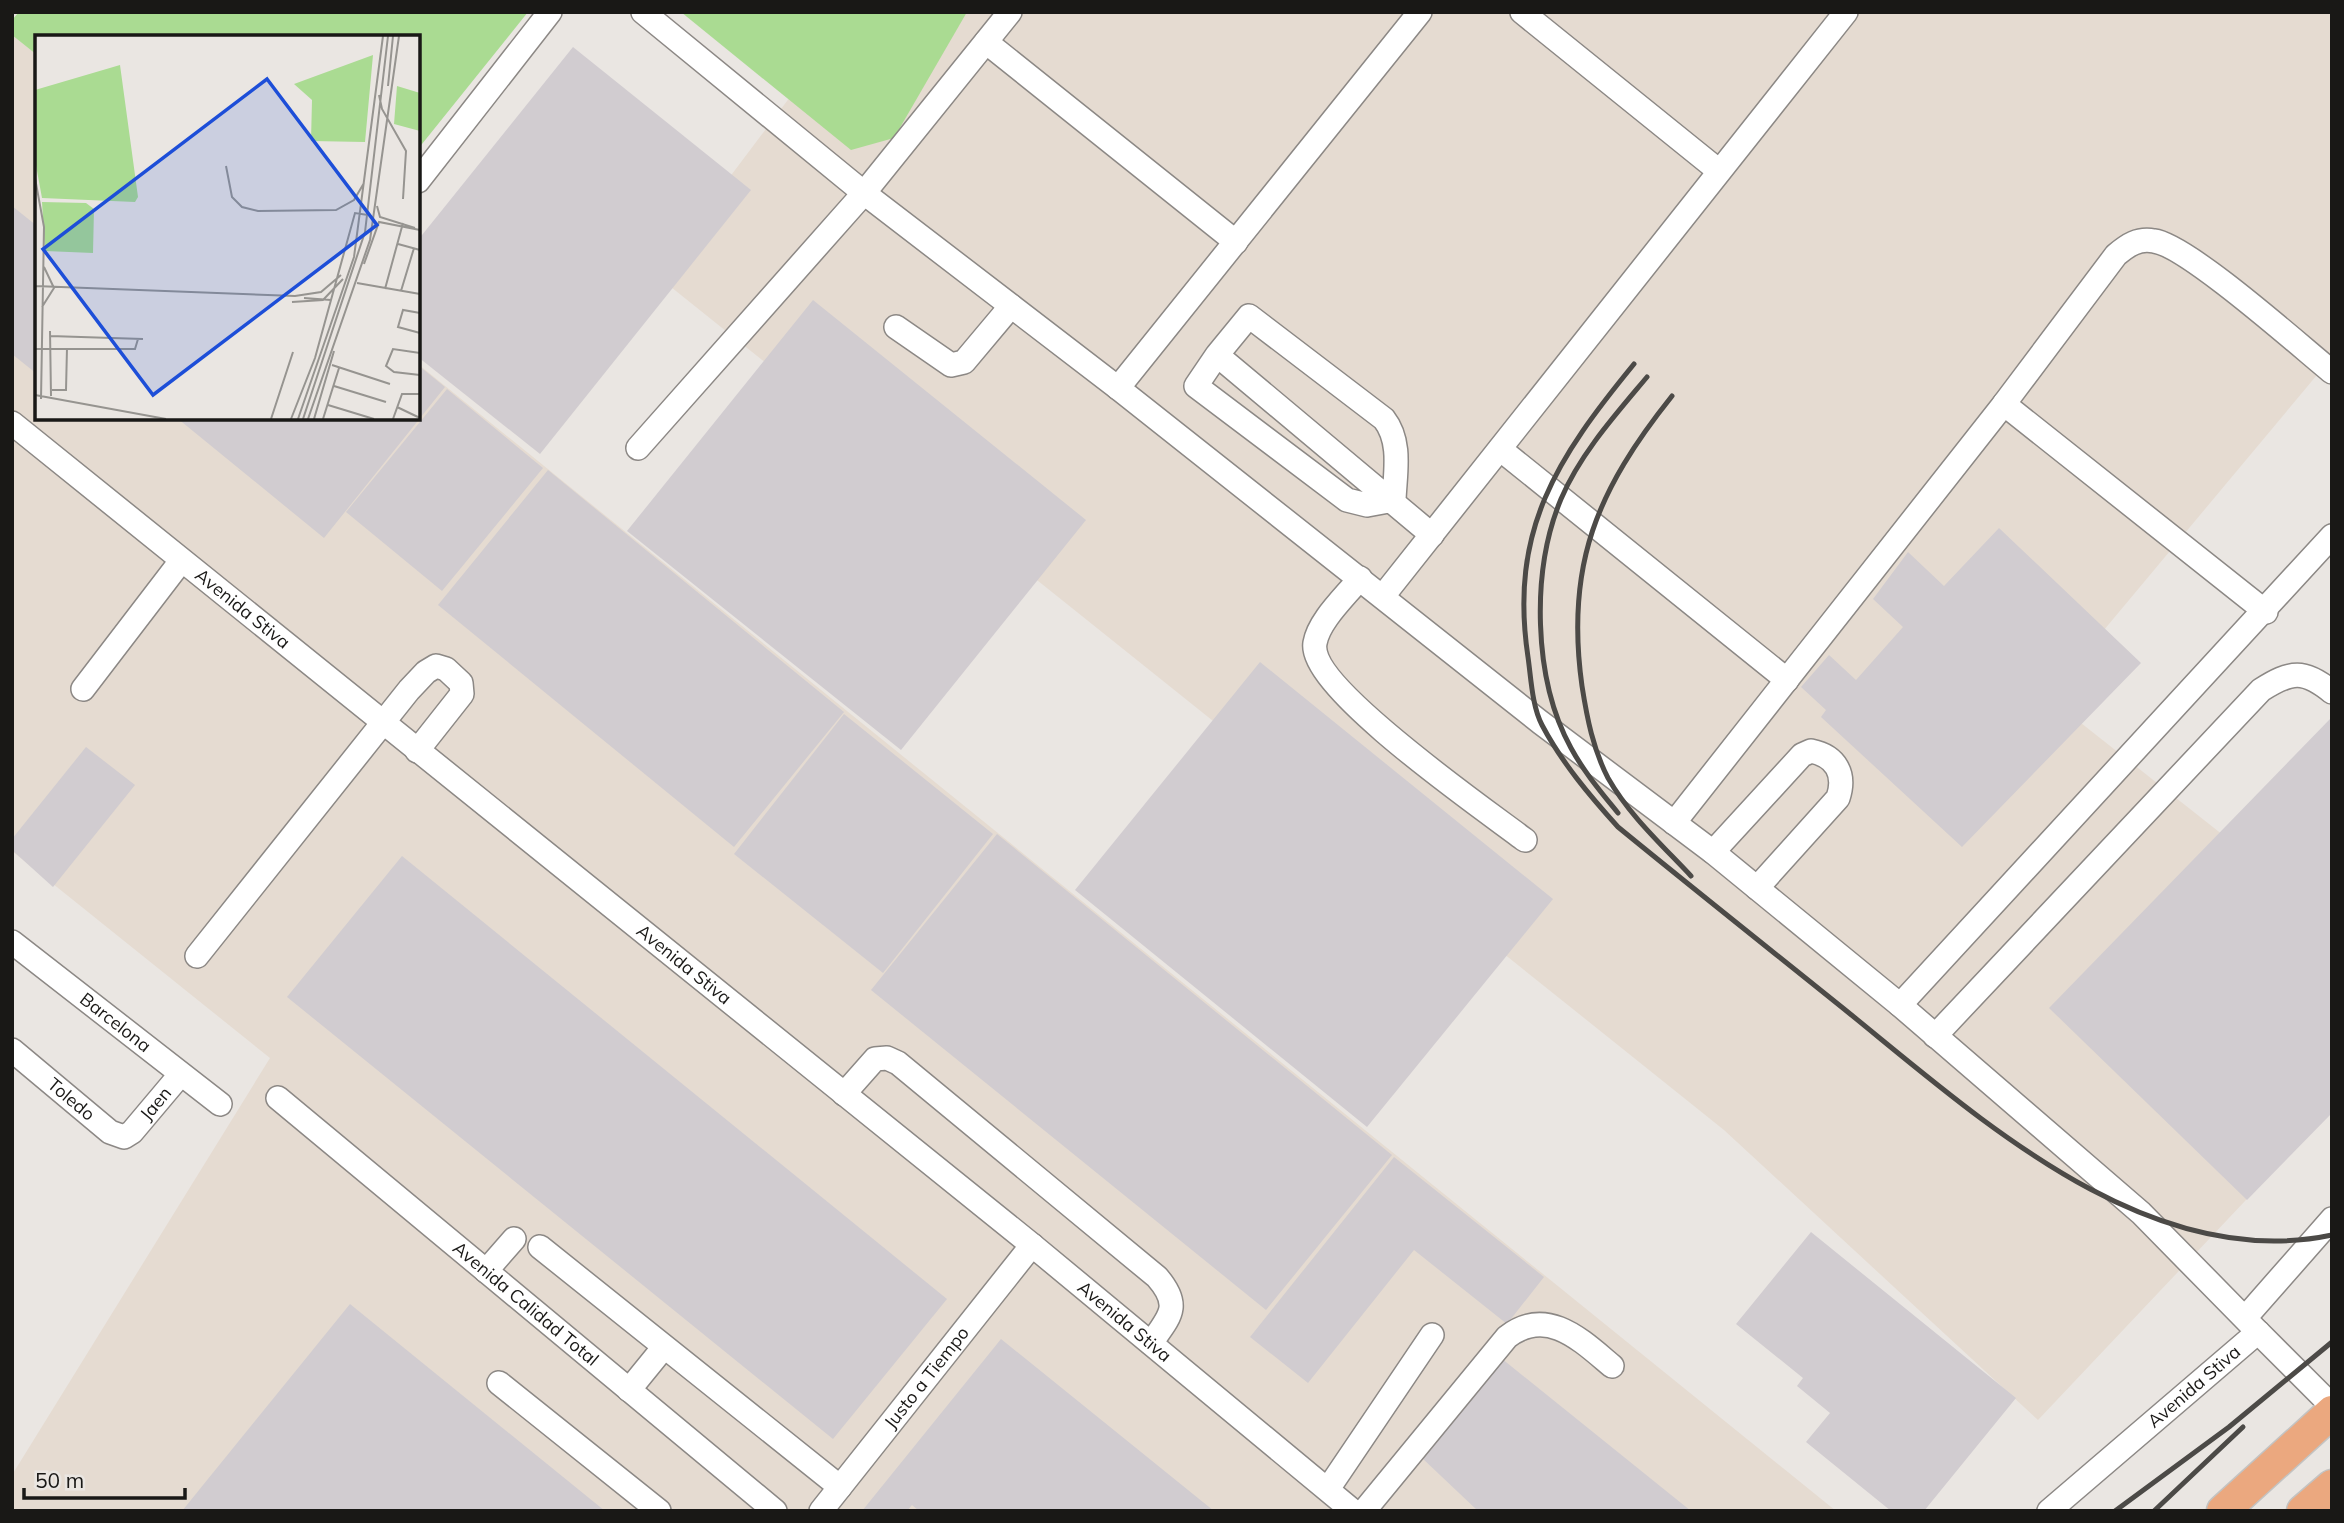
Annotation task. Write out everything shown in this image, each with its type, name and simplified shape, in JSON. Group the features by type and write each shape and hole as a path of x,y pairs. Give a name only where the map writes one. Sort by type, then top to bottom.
{"highway":[{"path":"2223,1511 2332,1412"},
{"path":"2303,1511 2332,1486"}],"street":[{"path":"420,178 550,12"},
{"path":"643,12 864,193 1118,388 1541,722 1713,852 1900,1005 2141,1213 2332,1406"},
{"path":"638,448 864,193 1010,12"},
{"path":"1118,388 1420,12"},
{"path":"1522,12 1719,171"},
{"path":"1383,596 1846,12"},
{"path":"986,42 1236,242"},
{"path":"1674,823 2004,404 2116,255 2139,240 2157,241 2197,263 2332,372"},
{"path":"896,327 951,365 964,362 1011,306"},
{"path":"1250,316 1384,419 1393,431 1395,443 1394,500 1367,505 1347,500 1196,386 1217,355 1250,316"},
{"path":"1217,355 1394,500 1432,535"},
{"path":"2004,404 2266,611"},
{"name":"Avenida Stiva","path":"12,423 1032,1245 1353,1511"},
{"path":"1500,449 1787,680"},
{"path":"1900,1005 2266,611 2332,536"},
{"path":"83,688 181,561"},
{"path":"1360,578 1325,623 1315,643 1317,662 1323,673 1372,722 1525,840"},
{"path":"197,956 381,722 426,672 436,666 446,669 461,683 462,694 416,751"},
{"path":"1935,1036 2261,690 2280,678 2297,674 2316,680 2332,692"},
{"path":"1713,852 1802,755 1811,751 1831,759 1840,771 1843,784 1838,798 1757,888"},
{"name":"Barcelona","path":"12,942 220,1104"},
{"name":"Toledo","path":"12,1050 110,1132 124,1137 132,1132"},
{"path":"845,1094 875,1059 887,1058 898,1063 1157,1277 1172,1299 1173,1308 1151,1343"},
{"name":"Jaen","path":"132,1132 180,1075"},
{"name":"Avenida Calidad Total","path":"278,1098 775,1511"},
{"name":"Avenida Stiva","path":"2049,1511 2252,1325 2332,1219"},
{"path":"486,1271 514,1239"},
{"name":"Justo a Tiempo","path":"821,1511 1032,1245"},
{"path":"540,1247 840,1487"},
{"path":"1364,1511 1507,1336 1520,1327 1531,1323 1558,1328 1579,1339 1612,1366"},
{"path":"1328,1489 1432,1335"},
{"path":"629,1390 664,1347"},
{"path":"499,1383 659,1511"}],"shaded area":[{"path":"854,12 2332,12 2332,357 2048,697 2332,921 2332,1109 2038,1420 1724,1130 656,275"},
{"path":"12,35 35,53 35,420 420,420 420,366 1836,1511 12,1511 12,1475 270,1058 12,851"}],"green space":[{"path":"19,12 528,12 420,147 420,35 35,35 35,53 12,35 12,20"},
{"path":"681,12 967,12 894,138 851,150"}],"building":[{"path":"573,47 751,190 540,454 420,359 420,238"},
{"path":"12,206 35,224 35,372 12,354"},
{"path":"813,300 1086,520 901,750 627,531"},
{"path":"420,367 445,387 420,418"},
{"path":"447,389 543,468 442,591 346,512"},
{"path":"179,420 419,420 324,538"},
{"path":"548,470 844,712 734,847 438,605"},
{"path":"1999,528 2141,663 1962,847 1821,717 1826,710 1801,687 1829,655 1856,680 1903,627 1873,599 1908,552 1944,586"},
{"path":"1260,662 1553,899 1367,1127 1075,890"},
{"path":"844,714 993,834 883,973 734,854"},
{"path":"2330,719 2332,1113 2247,1200 2049,1008"},
{"path":"86,747 135,785 53,887 12,850 12,839"},
{"path":"997,834 1392,1155 1266,1310 871,990"},
{"path":"402,856 947,1299 833,1439 287,997"},
{"path":"1394,1157 1544,1277 1507,1324 1414,1250 1308,1383 1250,1337"},
{"path":"1811,1232 2016,1398 1924,1511 1891,1511 1806,1442 1830,1413 1797,1386 1803,1378 1736,1324"},
{"path":"350,1304 605,1511 182,1511"},
{"path":"1001,1339 1214,1511 919,1511 912,1505 907,1511 862,1511"},
{"path":"1501,1358 1691,1511 1478,1511 1422,1458"}],"railway":[{"path":"1634,364 1582,432 1562,465 1545,498 1533,533 1526,571 1524,612 1536,709 1550,739 1587,791 1618,827 1954,1098 2011,1140 2071,1178 2133,1210 2198,1232 2264,1241 2332,1235"},
{"path":"1618,813 1581,765 1558,720 1543,658 1541,591 1551,528 1569,482 1600,435 1647,377"},
{"path":"1672,396 1624,464 1592,531 1583,566 1578,603 1578,643 1588,722 1608,778 1636,817 1691,876"},
{"path":"2115,1511 2229,1427 2332,1342"},
{"path":"2154,1511 2243,1427"}]}
